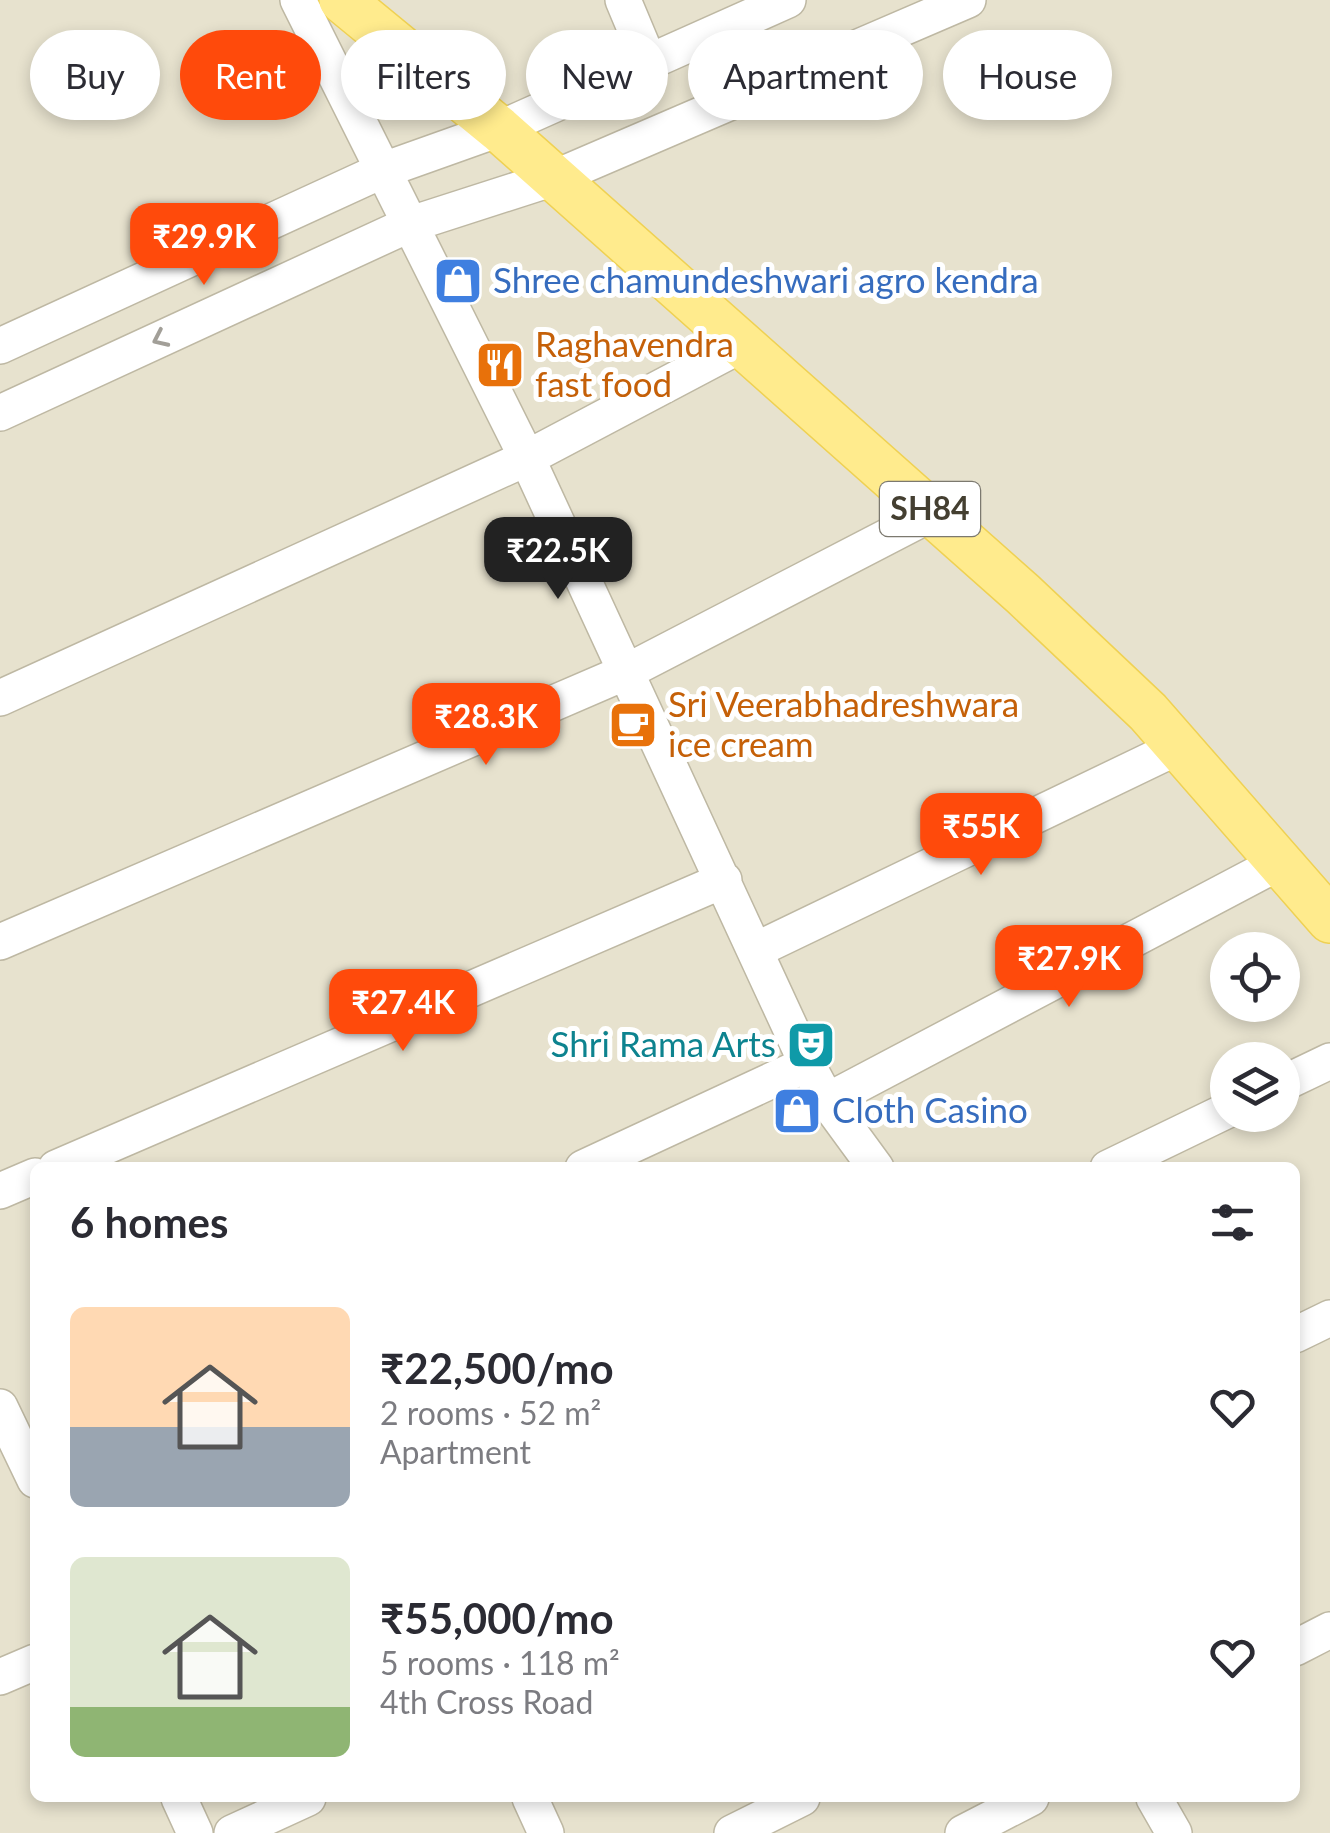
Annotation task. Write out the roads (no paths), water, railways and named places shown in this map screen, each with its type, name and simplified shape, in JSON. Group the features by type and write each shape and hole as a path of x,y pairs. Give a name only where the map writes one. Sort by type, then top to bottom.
{"main road":[{"name":"SH84","path":"342,0 500,129 934,513 1148,712 1326,909"}],"street":[{"path":"298,0 527,458 807,1064 827,1102 872,1162"},
{"path":"624,0 637,30"},
{"path":"668,54 788,0"},
{"path":"0,413 408,225 554,178 968,0"},
{"path":"0,346 382,171 526,117"},
{"path":"0,698 527,458 741,344"},
{"path":"0,942 626,672 934,513"},
{"path":"756,950 1178,747"},
{"path":"827,1102 1280,862"},
{"path":"70,1162 724,880"},
{"path":"1300,1075 1330,1061"},
{"path":"596,1162 807,1064"},
{"path":"1120,1162 1210,1119"},
{"path":"0,1192 30,1178"},
{"path":"1300,1333 1330,1318"},
{"path":"12,1424 30,1468"},
{"path":"1300,1645 1330,1630"},
{"path":"0,1676 30,1664"},
{"path":"181,1802 195,1833"},
{"path":"232,1833 299,1802"},
{"path":"532,1802 546,1833"},
{"path":"732,1833 794,1802"},
{"path":"964,1833 1023,1802"},
{"path":"1156,1802 1174,1833"}],"place":[{"name":"Shree chamundeshwari agro kendra","path":"458,281"},
{"name":"Raghavendra fast food","path":"500,365"},
{"name":"Sri Veerabhadreshwara ice cream","path":"633,725"},
{"name":"Shri Rama Arts","path":"811,1045"},
{"name":"Cloth Casino","path":"797,1111"}]}
